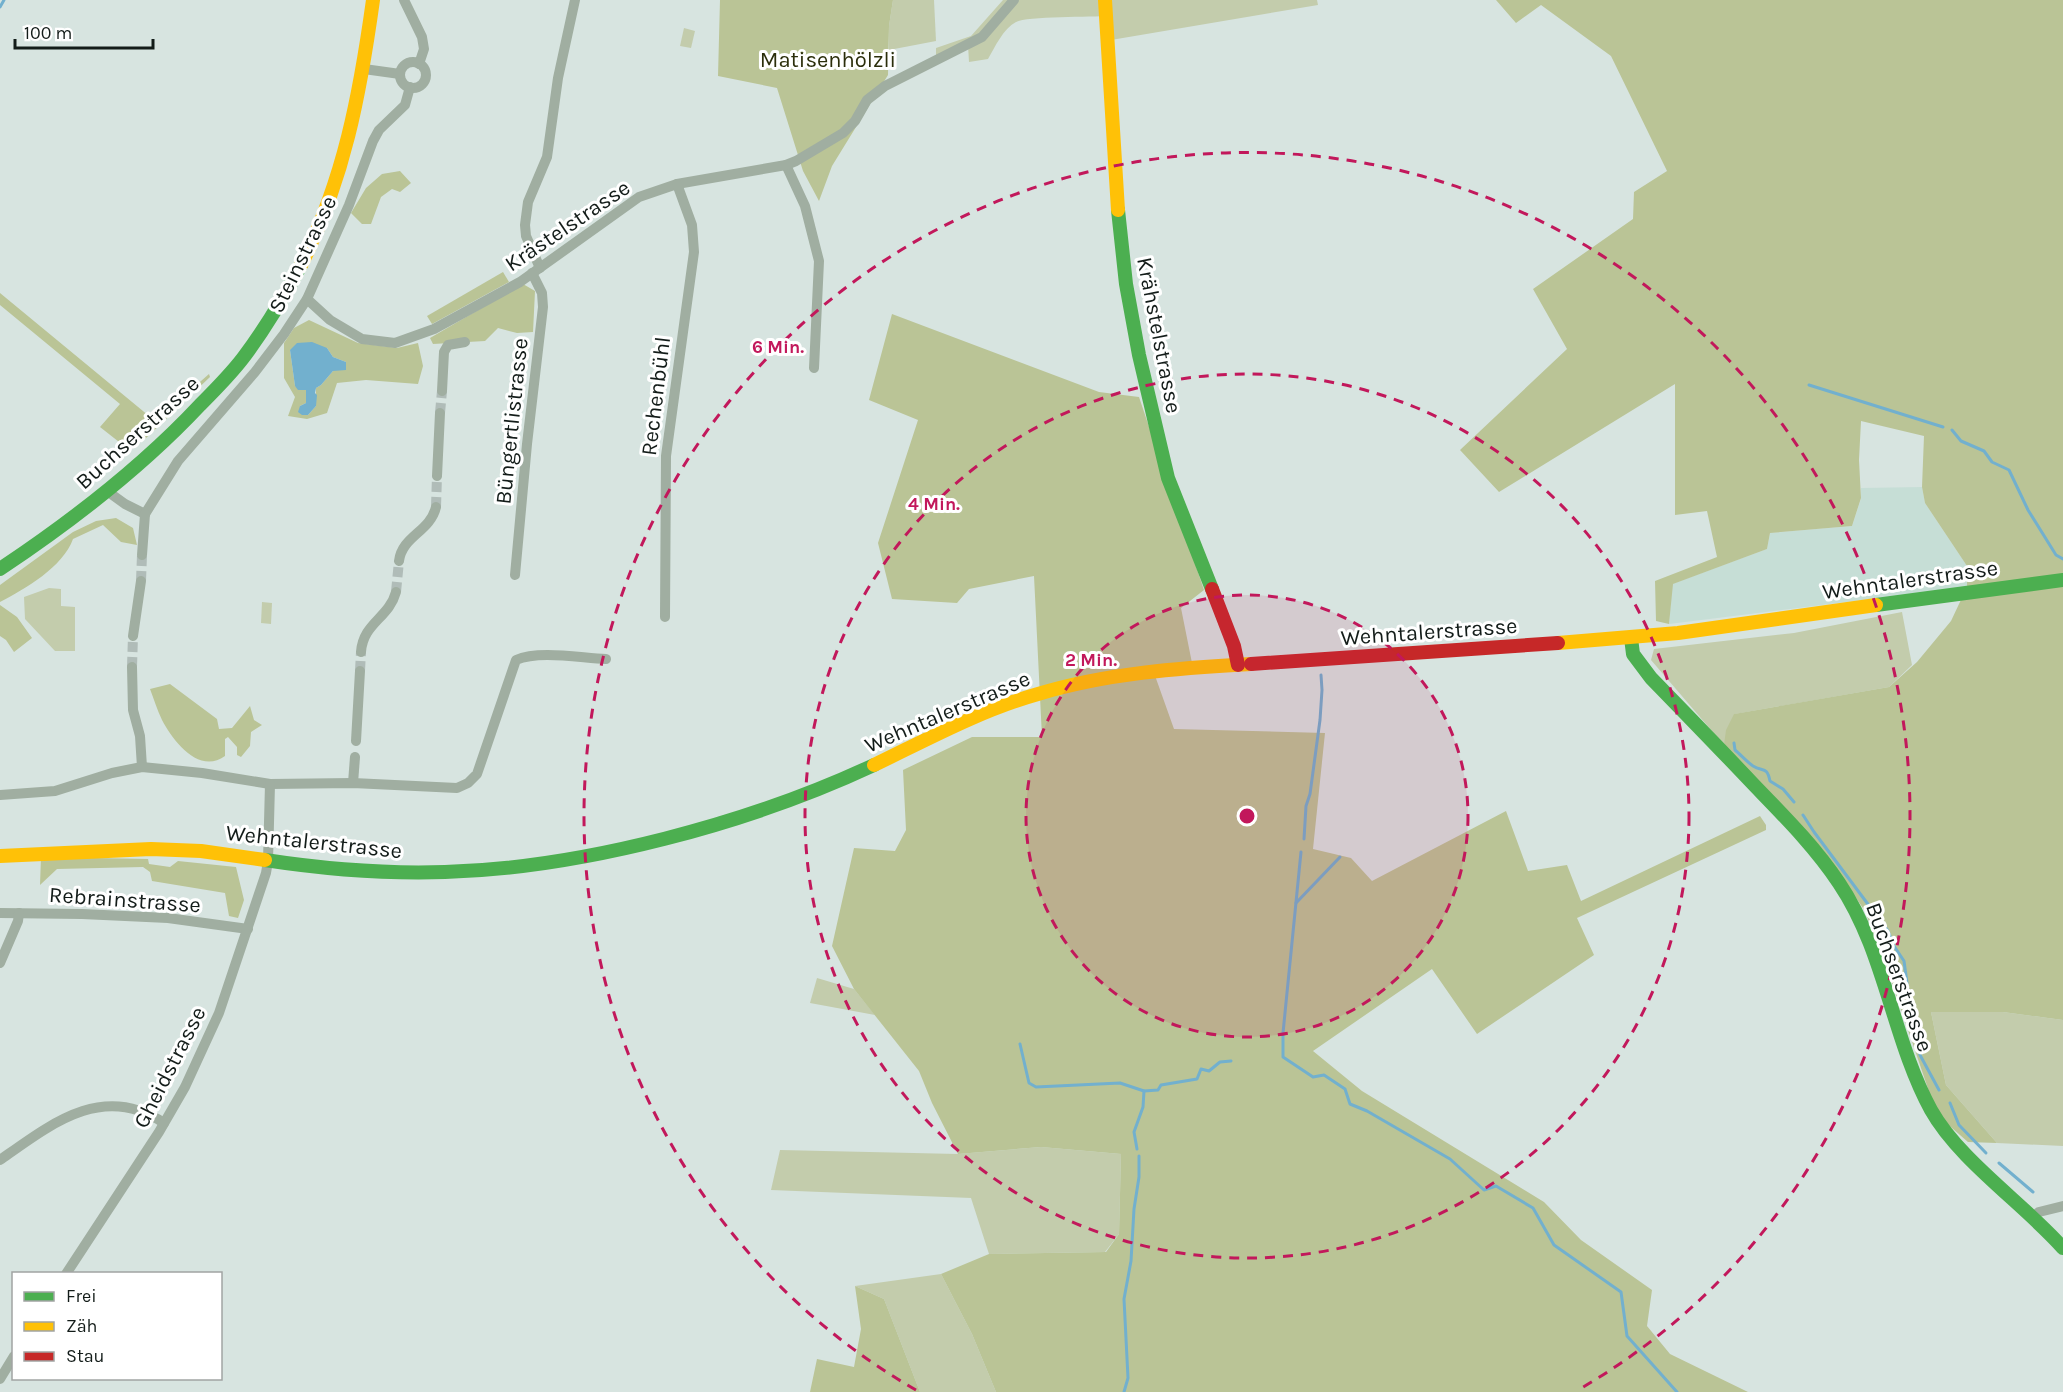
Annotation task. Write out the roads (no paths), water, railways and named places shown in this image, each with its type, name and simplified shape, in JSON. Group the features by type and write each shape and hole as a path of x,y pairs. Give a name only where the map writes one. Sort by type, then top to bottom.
{"main road":[{"name":"Buchserstrasse","path":"0,569 48,537 107,491 182,426 242,360 285,296 318,232 345,157 364,69 373,0"},
{"name":"Krähstelstrasse","path":"1105,0 1118,209 1126,284 1139,355 1168,478 1234,646 1238,665"},
{"name":"Wehntalerstrasse","path":"0,856 168,849 227,854 338,869 387,872 490,869 623,847 690,831 798,797 986,713 1058,688 1121,676 1238,665 1631,638 1722,627 1922,597 2063,580"},
{"name":"Buchserstrasse","path":"1631,638 1633,654 1651,678 1780,812 1828,867 1861,922 1909,1063 1935,1116 1954,1141 2034,1216 2063,1248"}],"street":[{"name":"Steinstrasse","path":"145,514 178,461 255,372 307,299 349,205 373,141 379,130 405,105 410,87 419,86 425,79 425,70 419,64 424,49 422,37 404,0"},
{"name":"Büngertlistrasse","path":"515,575 543,307 542,293 526,236 526,214 530,196 547,157 558,78 575,0"},
{"name":"Krästelstrasse","path":"307,299 330,320 362,339 395,343 434,329 510,288 639,197 677,184 786,165 796,161 843,133 855,121 867,100 885,86 982,38 1014,0"},
{"path":"410,87 403,82 400,74 403,66 409,62 419,64"},
{"path":"364,69 400,74"},
{"path":"786,165 805,206 819,261 814,368"},
{"name":"Rechenbühl","path":"665,616 666,456 694,252 692,225 677,184"},
{"path":"442,391 444,352 448,345 465,342"},
{"path":"437,476 440,413"},
{"path":"107,491 125,504 145,514 142,555"},
{"path":"399,561 400,552 408,540 431,521 436,507"},
{"path":"133,636 141,580"},
{"path":"361,652 362,640 371,625 391,607 396,592"},
{"path":"0,795 55,791 112,773 142,767 202,773 270,784 353,783 457,788 468,783 477,774 516,660 525,656 606,659"},
{"path":"132,667 133,710 140,736 142,767"},
{"path":"356,741 360,671"},
{"path":"353,783 355,757"},
{"name":"Gheidstrasse","path":"67,1272 185,1088 219,1013 263,885 268,861 270,784"},
{"name":"Rebrainstrasse","path":"0,913 168,918 248,929"},
{"path":"0,963 17,924 19,913"},
{"path":"0,1160 26,1142 89,1108 113,1104 128,1106 143,1111 164,1123"},
{"path":"2034,1216 2038,1212 2063,1206"},
{"path":"0,1379 12,1359"}],"water":[{"path":"312,342 327,348 333,357 346,362 346,370 333,371 316,388 316,406 308,415 302,415 298,412 300,406 306,403 306,390 298,390 295,386 290,350 297,343"}],"waterway":[{"path":"0,7 4,0"},
{"path":"1809,385 1943,427"},
{"path":"1952,430 1961,441 1984,451 1992,462 2009,470 2028,510 2056,555 2063,559"},
{"path":"1304,839 1306,806 1310,794 1320,720 1321,675"},
{"path":"1734,743 1735,750 1753,766 1766,771 1770,781 1783,789 1794,802"},
{"path":"1803,815 1888,931 1904,961 1913,1027 1920,1055 1939,1090"},
{"path":"1301,852 1283,1033 1283,1057 1313,1077 1324,1075 1345,1089 1350,1104 1367,1111 1450,1159 1484,1190 1496,1186 1533,1208 1554,1245 1621,1292 1627,1336 1677,1392"},
{"path":"1296,903 1340,857"},
{"path":"1020,1044 1029,1083 1036,1087 1120,1083 1144,1091 1158,1090 1161,1085 1197,1079 1201,1069 1209,1071 1220,1062 1231,1061"},
{"path":"1137,1149 1134,1132 1143,1107 1144,1091"},
{"path":"1950,1103 1959,1125 1986,1153"},
{"path":"1124,1392 1128,1378 1124,1299 1131,1261 1139,1156"},
{"path":"1999,1163 2033,1192"}],"tunnel":[{"path":"440,413 442,391"},
{"path":"436,507 437,476"},
{"path":"141,581 142,555"},
{"path":"396,592 399,561"},
{"path":"132,667 133,636"},
{"path":"360,671 361,652"}],"park label":[{"name":"Matisenhölzli","path":"828,59"}]}
